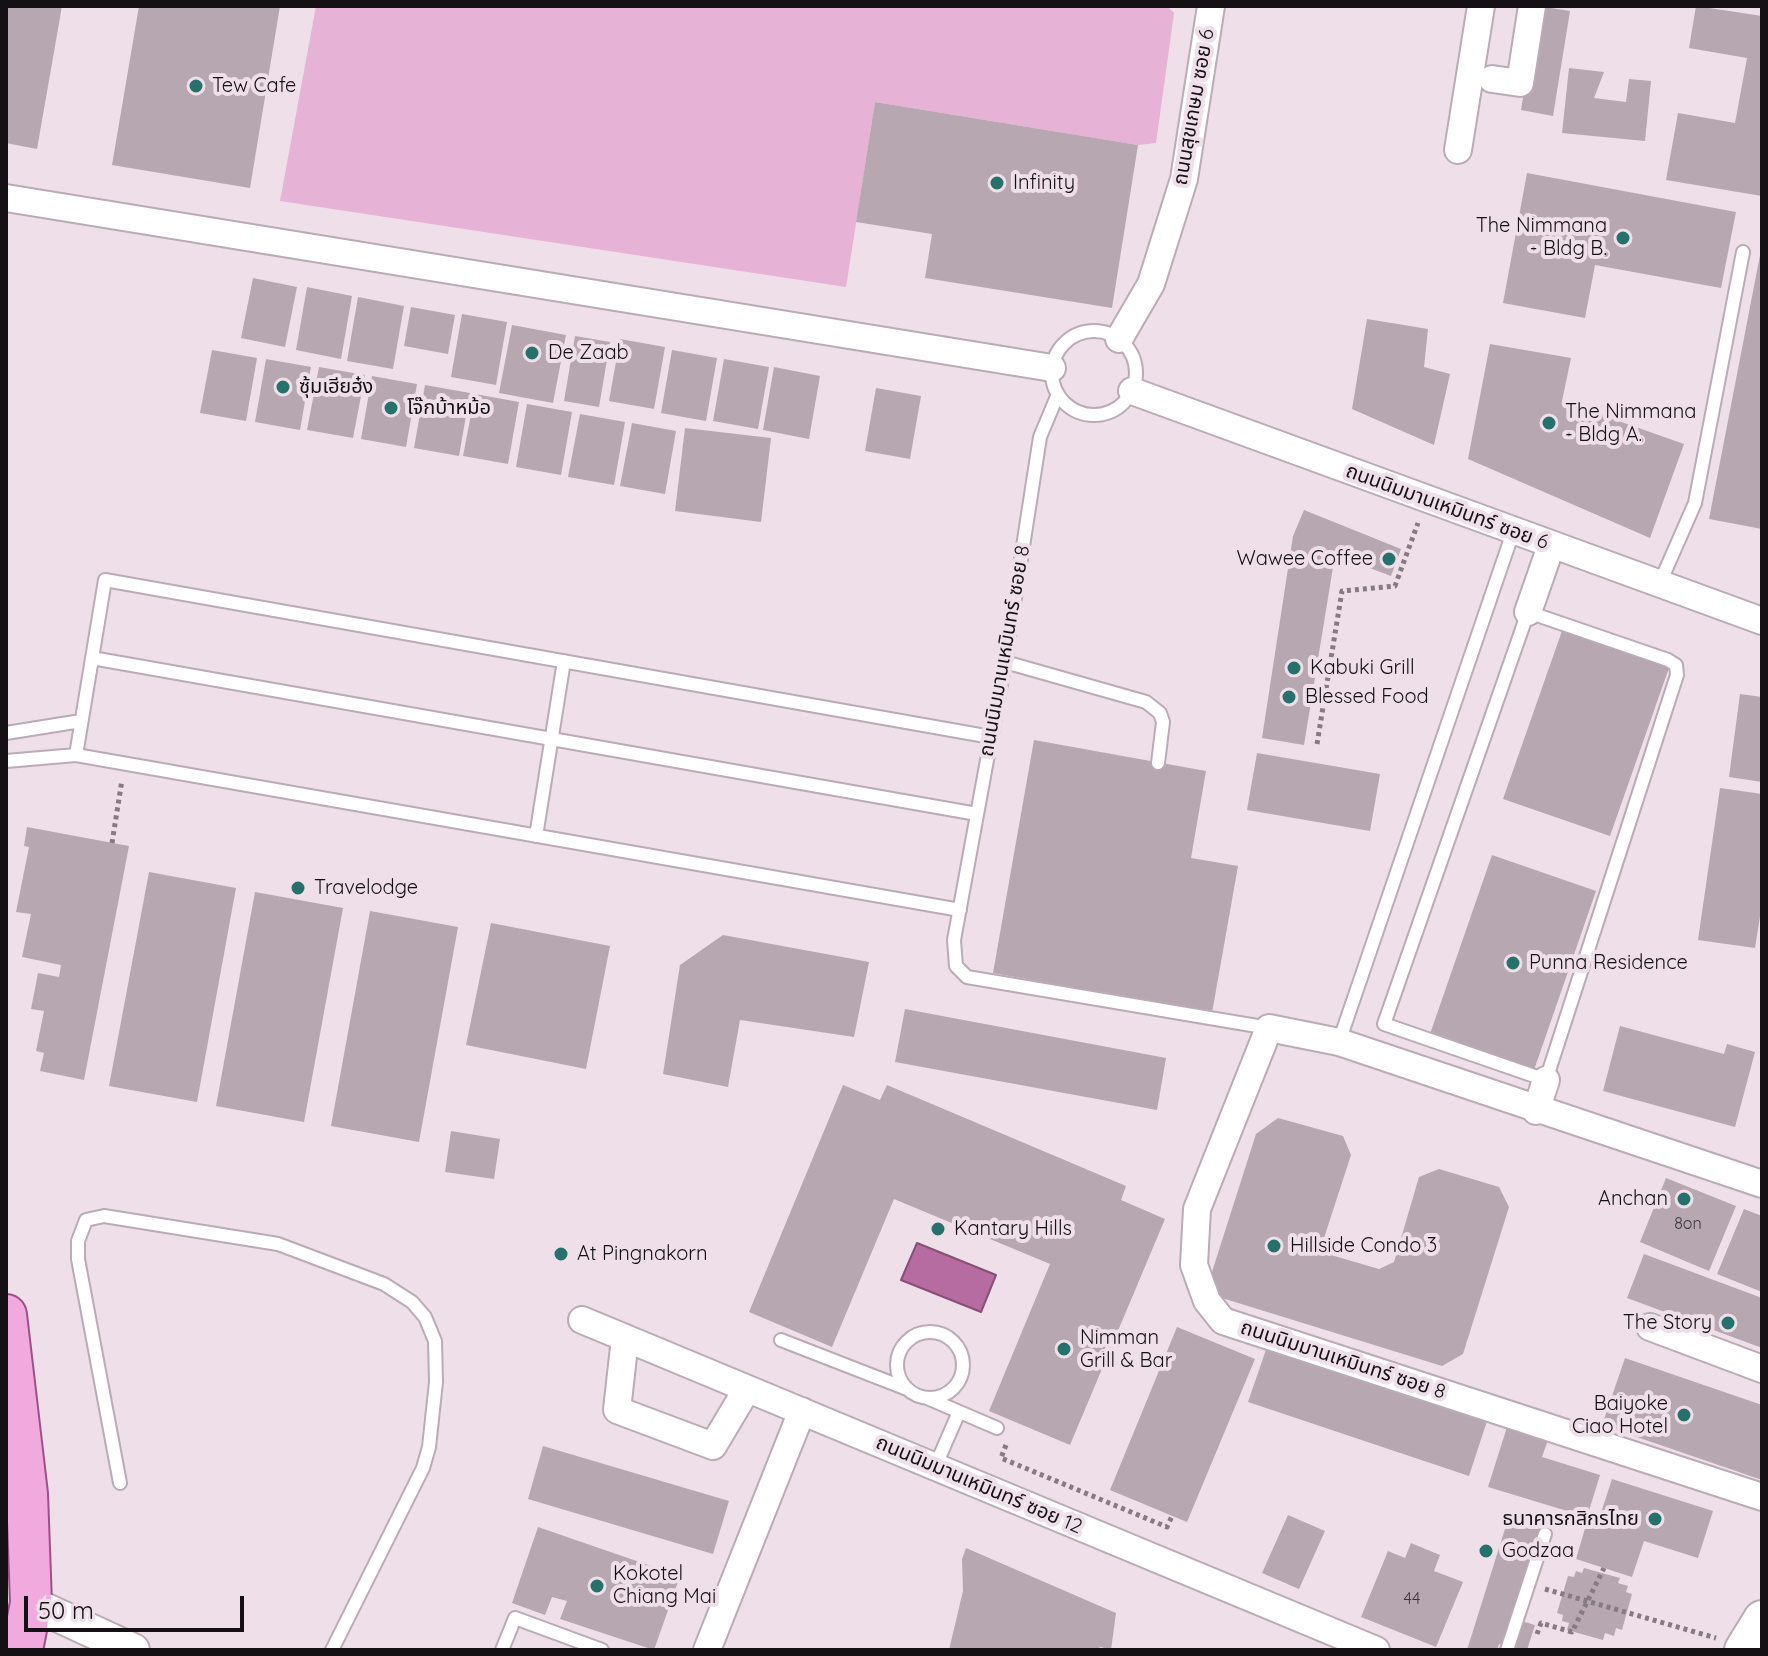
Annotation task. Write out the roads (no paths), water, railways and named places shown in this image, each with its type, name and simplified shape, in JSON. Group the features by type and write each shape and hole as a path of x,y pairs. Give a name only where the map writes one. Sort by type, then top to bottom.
{"main road":[{"path":"6,1315 27,1494 18,1597 22,1650"}],"street":[{"name":"ถนนสุขเกษม ซอย 6","path":"1119,339 1151,284 1184,179 1211,6"},
{"path":"1458,150 1481,6"},
{"path":"1492,79 1520,83 1532,6"},
{"path":"6,198 1052,368"},
{"name":"ถนนนิมมานเหมินทร์ ซอย 6","path":"1132,391 1762,621"},
{"path":"1528,612 1551,546"},
{"path":"1269,1028 1339,1042 1536,1111 1762,1184"},
{"name":"ถนนนิมมานเหมินทร์ ซอย 8","path":"1269,1028 1197,1209 1194,1265 1207,1301 1223,1321 1762,1497"},
{"path":"1536,1111 1546,1080"},
{"name":"ถนนนิมมานเหมินทร์ ซอย 12","path":"582,1320 1376,1650"},
{"path":"1650,1327 1762,1369"},
{"path":"625,1338 617,1410 713,1446 747,1389"},
{"path":"707,1650 802,1411"},
{"path":"18,1597 133,1650"}],"lane":[{"path":"1658,585 1695,503 1743,252"},
{"path":"1095,330 1119,339 1133,357 1136,368 1132,391 1114,410 1102,414 1077,411 1058,394 1052,368 1062,345 1083,332 1095,330"},
{"name":"ถนนนิมมานเหมินทร์ ซอย 8","path":"1058,394 1040,437 1005,662 960,910 953,955 956,966 967,977 1269,1028"},
{"path":"1339,1042 1513,532"},
{"path":"76,755 105,580 991,737"},
{"path":"1528,612 1668,660 1676,665 1677,675 1546,1080 1384,1024 1528,612"},
{"path":"92,658 977,814"},
{"path":"536,836 564,661"},
{"path":"1005,662 1146,702 1160,713 1163,722 1158,763"},
{"path":"6,733 81,721"},
{"path":"6,761 76,755 960,910"},
{"path":"120,1483 78,1259 78,1241 86,1220 104,1216 278,1244 384,1284 412,1302 425,1317 435,1341 436,1382 429,1447 423,1468 332,1650"},
{"path":"907,1389 897,1370 901,1350 907,1341 926,1332 946,1336 960,1352 962,1371 959,1380 945,1394 925,1398"},
{"path":"781,1340 997,1428"},
{"path":"935,1467 959,1412"},
{"path":"1507,1650 1545,1534"},
{"path":"502,1650 515,1618 602,1650"}],"place":[{"name":"Tew Cafe","path":"196,86"},
{"name":"Infinity","path":"997,183"},
{"name":"The Nimmana - Bldg B.","path":"1623,238"},
{"name":"De Zaab","path":"532,353"},
{"name":"ซุ้มเฮียฮ๋ง","path":"283,387"},
{"name":"โจ๊กบ้าหม้อ","path":"391,408"},
{"name":"The Nimmana - Bldg A.","path":"1549,423"},
{"name":"Wawee Coffee","path":"1389,559"},
{"name":"Kabuki Grill","path":"1294,668"},
{"name":"Blessed Food","path":"1289,697"},
{"name":"Travelodge","path":"298,888"},
{"name":"Punna Residence","path":"1513,963"},
{"name":"Anchan","path":"1684,1199"},
{"name":"Kantary Hills","path":"938,1229"},
{"name":"Hillside Condo 3","path":"1274,1246"},
{"name":"At Pingnakorn","path":"561,1254"},
{"name":"The Story","path":"1728,1323"},
{"name":"Nimman Grill & Bar","path":"1064,1349"},
{"name":"Baiyoke Ciao Hotel","path":"1684,1415"},
{"name":"ธนาคารกสิกรไทย","path":"1655,1519"},
{"name":"Godzaa","path":"1486,1551"},
{"name":"Kokotel Chiang Mai","path":"597,1586"}]}
